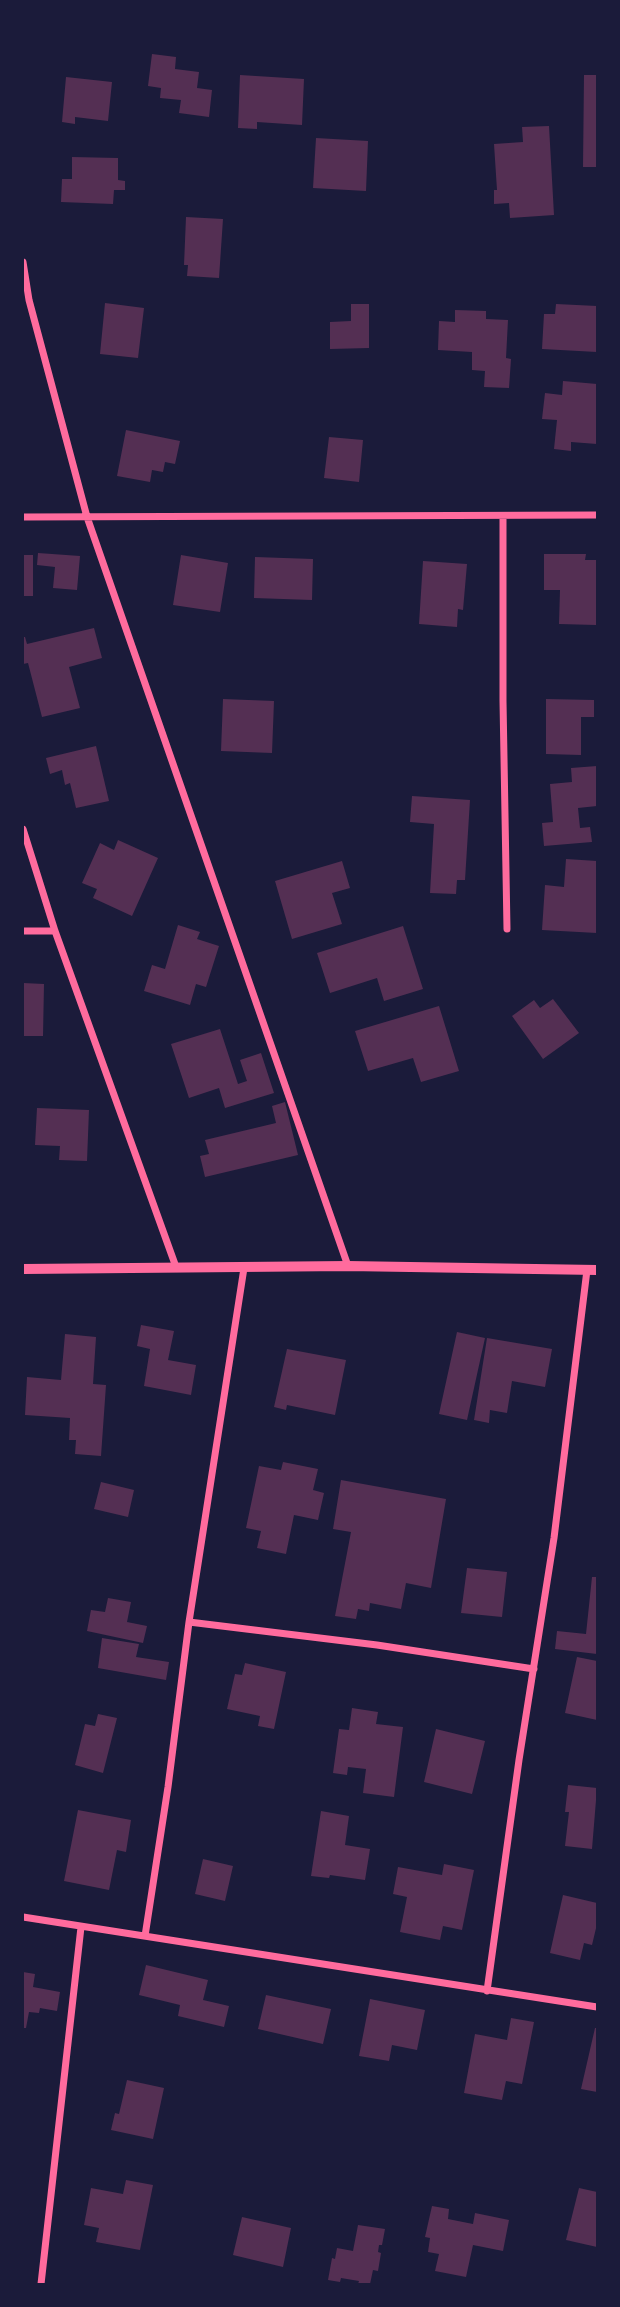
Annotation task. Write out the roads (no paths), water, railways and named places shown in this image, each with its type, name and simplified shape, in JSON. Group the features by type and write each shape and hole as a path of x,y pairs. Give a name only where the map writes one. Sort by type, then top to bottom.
{"street":[{"path":"23,262 29,300 86,517 348,1266"},
{"path":"23,517 597,515"},
{"path":"503,516 507,929"},
{"path":"23,829 55,931 176,1267"},
{"path":"23,931 55,931"},
{"path":"23,1269 348,1266 592,1270 487,1991"},
{"path":"145,1936 168,1787 189,1622 244,1268"},
{"path":"189,1622 377,1645 534,1669"},
{"path":"23,1917 597,2007"},
{"path":"41,2284 81,1927"}]}
